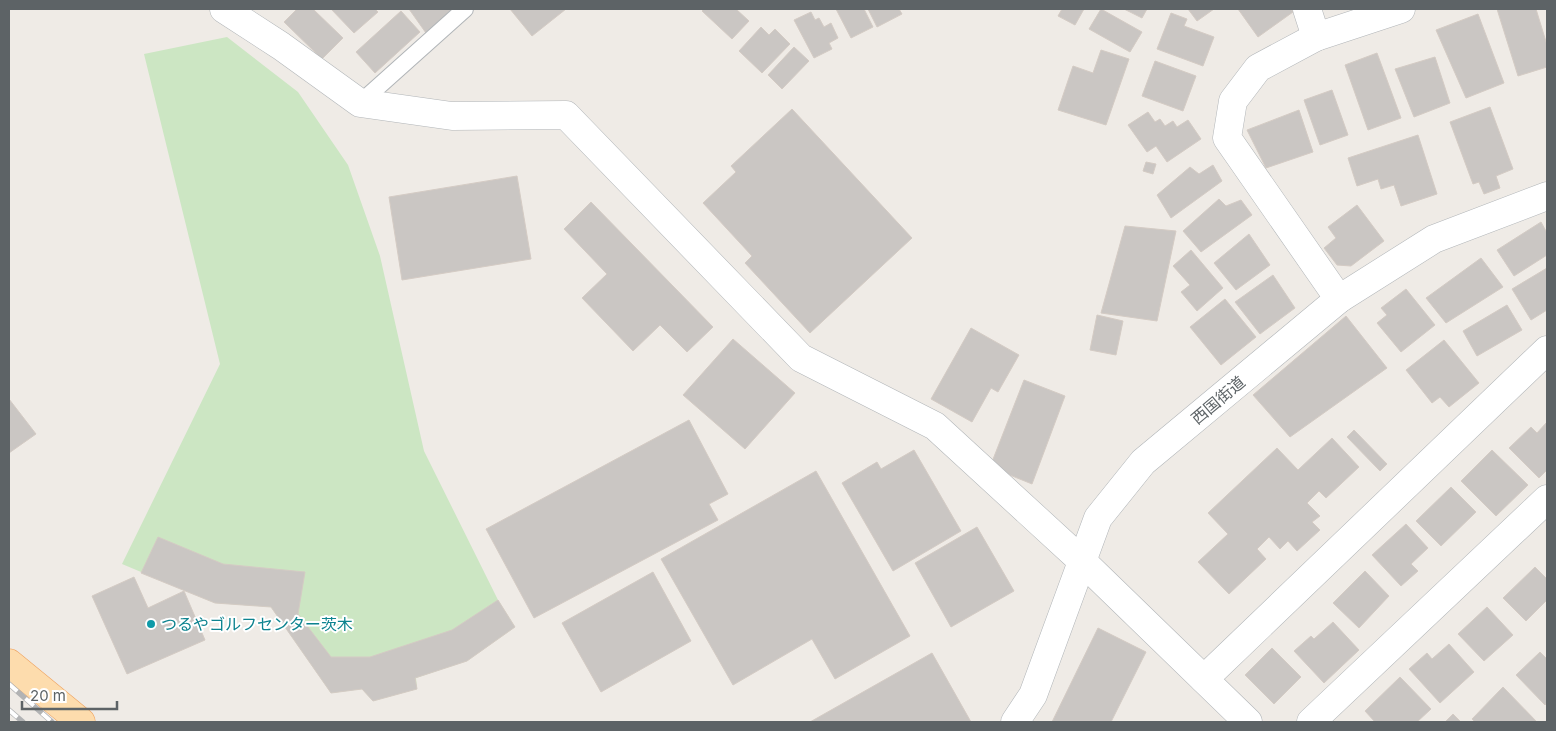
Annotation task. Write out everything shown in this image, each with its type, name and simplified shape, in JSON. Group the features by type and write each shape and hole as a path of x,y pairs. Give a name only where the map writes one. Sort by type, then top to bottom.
{"main road":[{"path":"9,663 81,722"}],"street":[{"path":"224,9 281,46 360,103 452,116 566,115 801,358 935,426 1082,562 1248,722"},
{"path":"1307,9 1316,37"},
{"path":"1339,299 1227,138 1233,101 1258,68 1316,37 1401,9"},
{"name":"西国街道","path":"1015,722 1033,695 1098,518 1143,462 1339,299 1434,239 1547,196"},
{"path":"1204,679 1547,350"},
{"path":"1311,722 1547,499"}],"lane":[{"path":"360,103 465,9"}],"green space":[{"path":"227,37 298,92 348,165 380,256 424,451 498,600 515,627 467,661 416,678 417,689 373,701 362,689 331,693 271,607 215,603 122,564 220,364 144,54"}],"building":[{"path":"297,9 313,9 343,38 322,59 284,22"},
{"path":"331,9 375,9 378,12 354,33"},
{"path":"409,9 453,9 426,33"},
{"path":"510,9 566,9 532,36"},
{"path":"704,9 736,9 749,21 732,39 702,11"},
{"path":"836,9 864,9 873,27 851,38"},
{"path":"868,9 899,9 902,14 877,27"},
{"path":"1062,9 1084,9 1075,25 1058,16"},
{"path":"1101,9 1142,32 1130,52 1089,29"},
{"path":"1124,9 1147,9 1142,18"},
{"path":"1188,9 1214,9 1197,21"},
{"path":"1238,9 1291,9 1293,12 1258,37"},
{"path":"1497,9 1536,9 1547,45 1547,67 1518,76"},
{"path":"401,11 420,32 375,73 356,52"},
{"path":"811,12 815,20 819,18 824,27 831,23 838,38 829,43 832,49 814,58 794,20"},
{"path":"1171,13 1187,19 1184,26 1214,37 1203,66 1157,49"},
{"path":"1478,14 1504,83 1466,98 1436,30"},
{"path":"761,27 769,35 775,29 790,44 762,73 739,51"},
{"path":"794,47 809,61 782,89 768,75"},
{"path":"1101,50 1129,59 1106,125 1058,110 1073,66 1093,73"},
{"path":"1377,53 1401,118 1368,130 1345,65"},
{"path":"1435,57 1450,103 1414,117 1395,69"},
{"path":"1155,61 1196,76 1183,111 1142,96"},
{"path":"1332,90 1348,135 1320,145 1304,100"},
{"path":"1490,107 1513,169 1496,176 1500,188 1484,194 1479,182 1473,184 1450,122"},
{"path":"792,109 912,238 810,333 745,263 752,256 703,203 736,172 731,166"},
{"path":"1299,110 1313,152 1266,168 1247,130"},
{"path":"1148,112 1155,122 1160,119 1165,126 1173,121 1177,127 1188,120 1201,139 1167,162 1156,146 1147,152 1128,125"},
{"path":"1418,135 1437,194 1401,206 1394,185 1381,189 1378,179 1357,186 1348,158"},
{"path":"1146,162 1156,164 1153,174 1143,171"},
{"path":"1213,165 1222,181 1171,218 1157,195 1190,167 1199,174"},
{"path":"517,176 531,259 402,280 389,197"},
{"path":"1219,199 1226,206 1241,200 1252,215 1201,252 1183,231"},
{"path":"591,202 713,327 687,352 660,325 633,351 582,298 607,274 564,229"},
{"path":"1357,205 1384,241 1351,266 1337,265 1324,248 1336,238 1328,227"},
{"path":"1541,222 1547,233 1547,255 1514,276 1497,250"},
{"path":"1125,226 1176,231 1157,321 1101,313"},
{"path":"1249,234 1270,265 1236,290 1214,263"},
{"path":"1191,250 1223,288 1197,311 1181,292 1190,285 1173,266"},
{"path":"1481,258 1503,287 1446,323 1426,298"},
{"path":"1547,268 1547,310 1531,320 1512,289"},
{"path":"1273,275 1295,308 1260,334 1235,302"},
{"path":"1406,289 1435,325 1401,352 1377,323 1387,315 1381,308"},
{"path":"1225,299 1256,337 1221,365 1190,327"},
{"path":"1507,305 1522,330 1477,356 1463,331"},
{"path":"1097,315 1123,321 1116,355 1090,350"},
{"path":"1346,316 1387,368 1290,437 1253,395"},
{"path":"971,328 1019,355 998,392 991,388 972,422 931,399"},
{"path":"733,339 795,393 745,449 683,395"},
{"path":"1444,340 1479,383 1449,407 1440,397 1432,403 1406,370"},
{"path":"1024,380 1065,396 1032,484 990,467"},
{"path":"9,399 36,434 9,453"},
{"path":"689,420 728,494 709,504 718,520 534,618 486,529"},
{"path":"1547,422 1547,470 1539,478 1509,448 1531,427 1537,433"},
{"path":"1354,430 1387,464 1380,471 1347,437"},
{"path":"1332,438 1359,467 1326,498 1319,491 1307,503 1320,516 1312,522 1320,530 1297,551 1288,541 1280,549 1269,537 1257,549 1266,559 1229,594 1198,562 1228,534 1208,513 1277,448 1298,470"},
{"path":"914,450 961,531 893,571 842,483 877,462 881,469"},
{"path":"1492,450 1528,485 1496,516 1461,481"},
{"path":"816,471 910,636 835,679 812,639 733,685 661,559"},
{"path":"1451,487 1476,512 1441,546 1416,521"},
{"path":"1406,524 1428,548 1411,564 1418,571 1401,586 1372,555"},
{"path":"977,527 1014,591 951,627 915,563"},
{"path":"158,537 223,564 305,572 298,614 331,657 370,657 452,630 498,600 515,627 467,661 415,678 417,689 373,701 362,689 331,693 271,607 215,603 141,573"},
{"path":"1535,567 1547,579 1547,600 1526,621 1503,598"},
{"path":"1365,571 1389,596 1359,628 1333,603"},
{"path":"653,572 691,641 601,692 562,623"},
{"name":"つるやゴルフセンター茨木","path":"134,577 148,608 184,591 205,640 127,674 92,596"},
{"path":"1487,607 1513,635 1484,661 1458,634"},
{"path":"1333,622 1359,650 1324,683 1294,651 1311,636 1314,639"},
{"path":"1098,628 1146,652 1111,722 1052,722"},
{"path":"1449,644 1474,672 1440,703 1409,669 1427,653 1432,659"},
{"path":"1272,648 1301,677 1274,704 1245,675"},
{"path":"1540,652 1547,659 1547,702 1545,705 1516,675"},
{"path":"932,653 971,722 810,722"},
{"path":"1400,677 1431,709 1417,722 1375,722 1365,711"},
{"path":"1503,687 1537,722 1475,722 1472,719"},
{"path":"1453,714 1461,722 1445,722"}],"railway":[{"path":"9,684 52,722"},
{"path":"9,710 23,722"}],"place":[{"name":"つるやゴルフセンター茨木","path":"151,624"}]}
